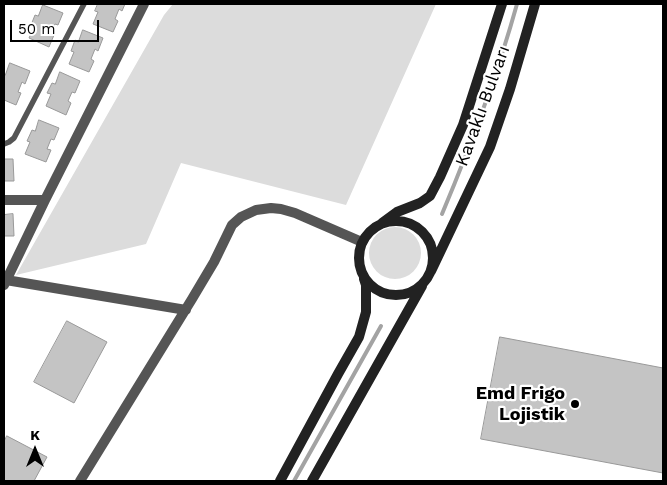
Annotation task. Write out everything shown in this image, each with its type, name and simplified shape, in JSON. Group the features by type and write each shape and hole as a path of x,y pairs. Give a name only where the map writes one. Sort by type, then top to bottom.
{"main road":[{"name":"Kavaklı Bulvarı","path":"362,242 371,230 397,212 420,204 430,196 462,125 502,4"},
{"name":"Kavaklı Bulvarı","path":"312,481 430,271 490,147 510,89 535,4"},
{"name":"Kavaklı Bulvarı","path":"382,223 395,220 407,222 418,228 427,237 432,248 433,260 430,271"},
{"path":"280,481 359,338 366,312 366,285 359,264 359,251 362,242"},
{"path":"363,276 381,292 392,295 404,294 415,290 424,282"}],"street":[{"path":"144,4 5,282 186,310"},
{"path":"4,200 45,200"},
{"path":"80,481 186,310 214,262 232,226 242,217 256,210 281,209 295,213 362,242"}],"lane":[{"path":"4,144 14,138 84,4"}],"shaded area":[{"path":"173,4 436,4 346,205 181,163 146,244 16,275 164,15"},
{"path":"390,227 400,227 409,231 417,239 421,253 417,267 409,275 400,279 390,279 381,275 373,267 369,258 369,248 373,239 381,231"}],"building":[{"path":"98,4 125,4 122,11 119,9 115,19 118,21 113,32 93,24 98,12 95,11"},
{"path":"43,5 63,13 58,25 55,24 51,34 54,35 49,47 29,38 34,27 31,25 35,15 38,16"},
{"path":"83,30 103,38 98,51 95,49 91,59 94,61 89,72 69,64 74,52 71,51 75,40 78,42"},
{"path":"10,63 30,71 25,84 22,82 18,92 21,93 16,105 4,100 4,74"},
{"path":"60,72 80,81 75,93 72,92 68,101 71,103 66,115 46,106 51,94 47,93 52,83 55,84"},
{"path":"39,120 59,128 54,140 51,139 47,149 51,150 46,162 25,154 30,142 27,141 32,130 35,131"},
{"path":"4,159 13,159 14,181 4,181"},
{"path":"13,214 14,236 4,236 4,215"},
{"path":"67,321 107,342 74,403 34,382"},
{"name":"Emd Frigo Lojistik","path":"500,337 663,368 663,473 481,439"},
{"path":"7,436 47,457 34,481 4,481 4,442"}],"waterway":[{"path":"442,214 483,110 517,4"},
{"path":"294,481 381,326"}],"place":[{"name":"Emd Frigo Lojistik","path":"575,404"}]}
